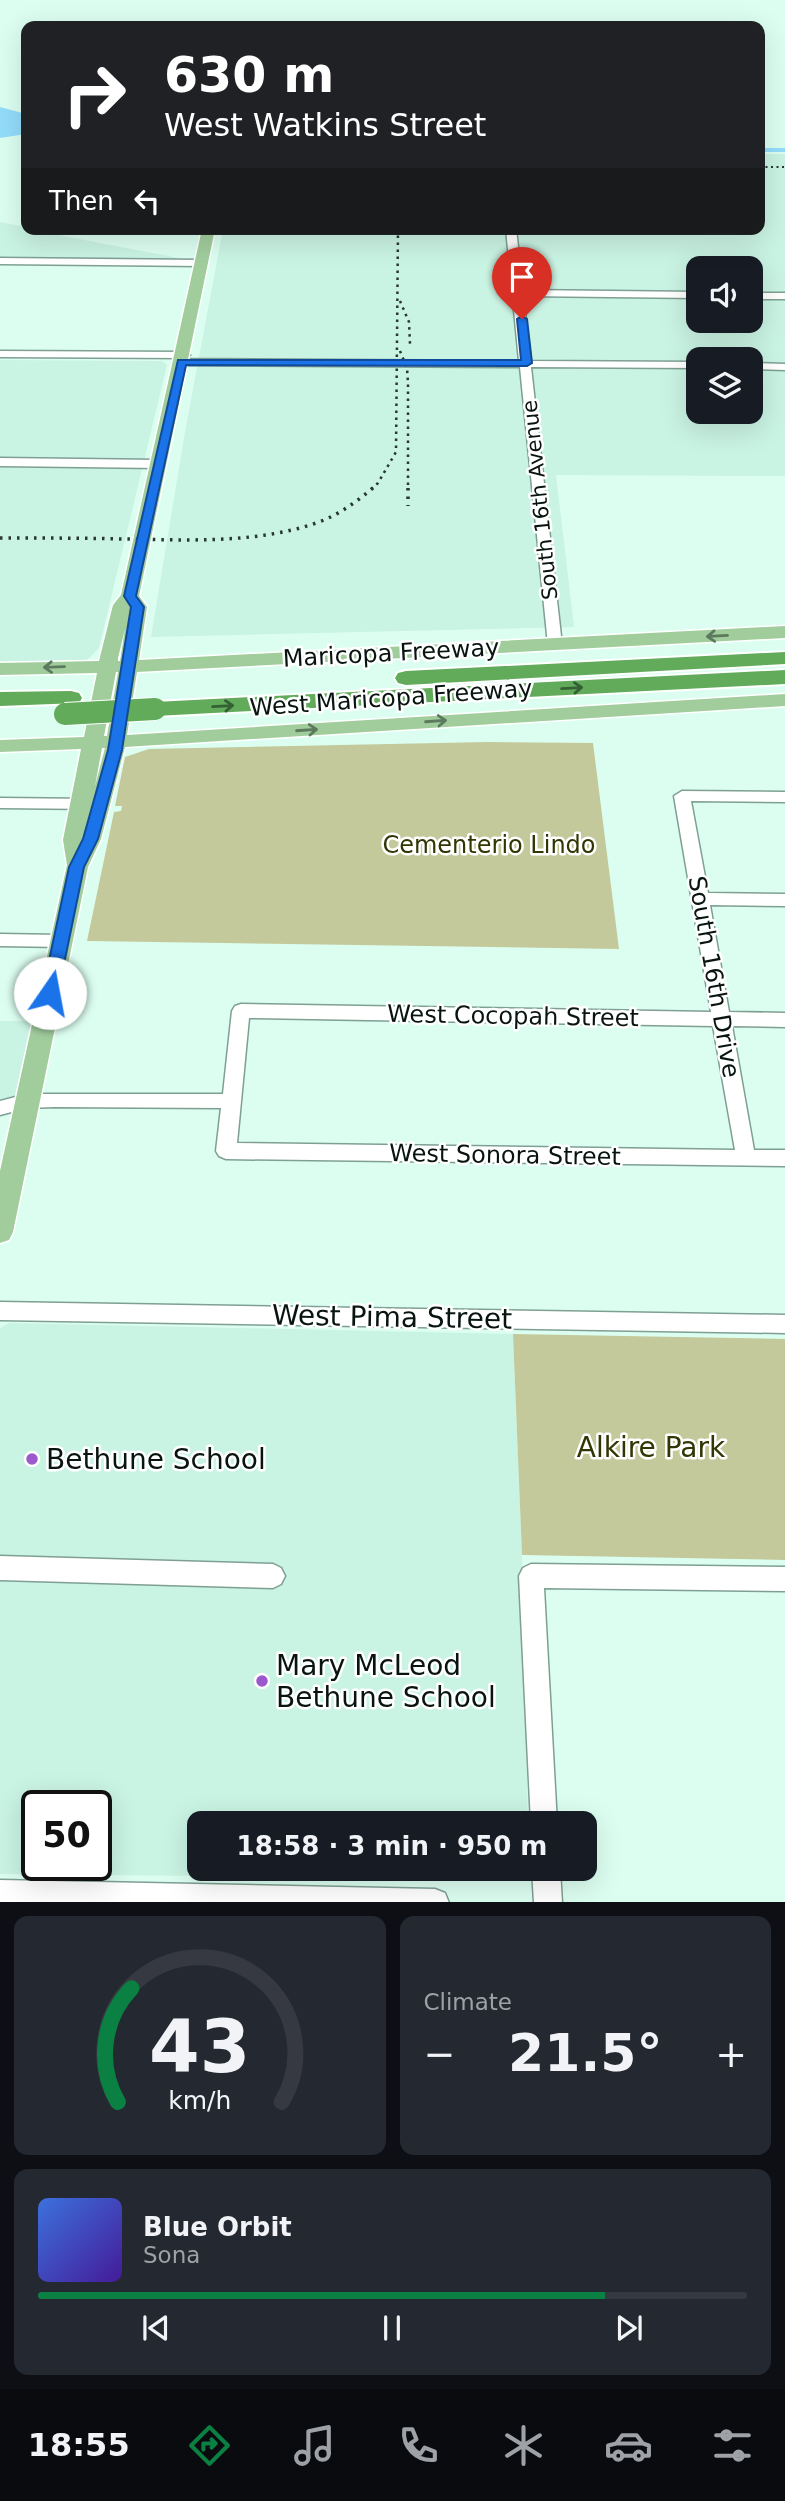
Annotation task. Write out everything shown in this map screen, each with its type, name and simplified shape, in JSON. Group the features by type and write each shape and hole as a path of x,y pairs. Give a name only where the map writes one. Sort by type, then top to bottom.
{"highway":[{"path":"646,665 705,656 785,649"},
{"name":"Maricopa Freeway","path":"0,716 68,706 646,665 785,659"},
{"name":"Maricopa Freeway","path":"156,701 785,677"},
{"path":"617,685 649,691 785,688"},
{"name":"Maricopa Freeway","path":"0,699 68,706"}],"main road":[{"path":"0,1232 77,867 90,839 92,743 107,666 122,606 130,596 208,235"},
{"path":"90,804 117,742 138,607 130,596"},
{"name":"West Maricopa Freeway","path":"0,670 130,666 785,632"},
{"name":"West Maricopa Freeway","path":"0,746 117,742 785,699"}],"street":[{"name":"South 16th Avenue","path":"513,235 555,645"},
{"path":"0,261 202,263"},
{"path":"519,293 686,295"},
{"path":"763,296 785,296"},
{"path":"0,354 183,359 686,365"},
{"path":"763,366 785,366"},
{"path":"0,462 159,464"},
{"name":"South 16th Drive","path":"746,1158 682,796 785,797"},
{"path":"0,803 90,804"},
{"path":"701,899 785,900"},
{"path":"0,940 61,941"},
{"name":"West Cocopah Street","path":"231,1101 241,1012 785,1020"},
{"path":"0,1108 27,1101 231,1101"},
{"name":"West Sonora Street","path":"231,1101 226,1151 785,1158"},
{"name":"West Pima Street","path":"0,1311 785,1324"},
{"path":"0,1568 273,1576"},
{"path":"543,1811 531,1576 785,1579"},
{"path":"547,1881 548,1902"},
{"path":"0,1894 435,1902"}],"shaded area":[{"path":"765,154 785,154 785,476 556,475 574,627 151,637 185,432 222,235 765,235"},
{"path":"0,222 21,226 21,235 58,235 179,258 0,259"},
{"path":"0,360 162,361 167,365 99,648 87,660 0,662"},
{"path":"0,1021 39,1021 21,1099 0,1104"},
{"name":"Mary McLeod Bethune School","path":"9,1323 513,1334 522,1555 528,1811 187,1811 187,1876 112,1875 112,1790 21,1790 21,1874 0,1874 0,1328"}],"green space":[{"name":"Cementerio Lindo","path":"488,742 593,743 619,949 87,941 114,812 121,811 122,806 115,806 125,757 149,749"},
{"name":"Alkire Park","path":"513,1334 785,1339 785,1560 522,1555"}],"water":[{"path":"0,107 21,113 21,135 0,138"}],"waterway":[{"path":"765,150 785,150"}],"railway":[{"path":"765,167 785,167"},
{"path":"371,489 378,483 396,452 398,235"},
{"path":"400,301 409,322 410,344"},
{"path":"400,351 407,368 408,383 408,506"},
{"path":"0,538 197,540 272,534 327,519 373,488"}],"place":[{"name":"Bethune School","path":"32,1459"},
{"name":"Mary McLeod Bethune School","path":"262,1681"}],"route":[{"path":"50,993 77,867 90,839 115,750 138,607 130,596 182,362 527,363 522,319"}]}
